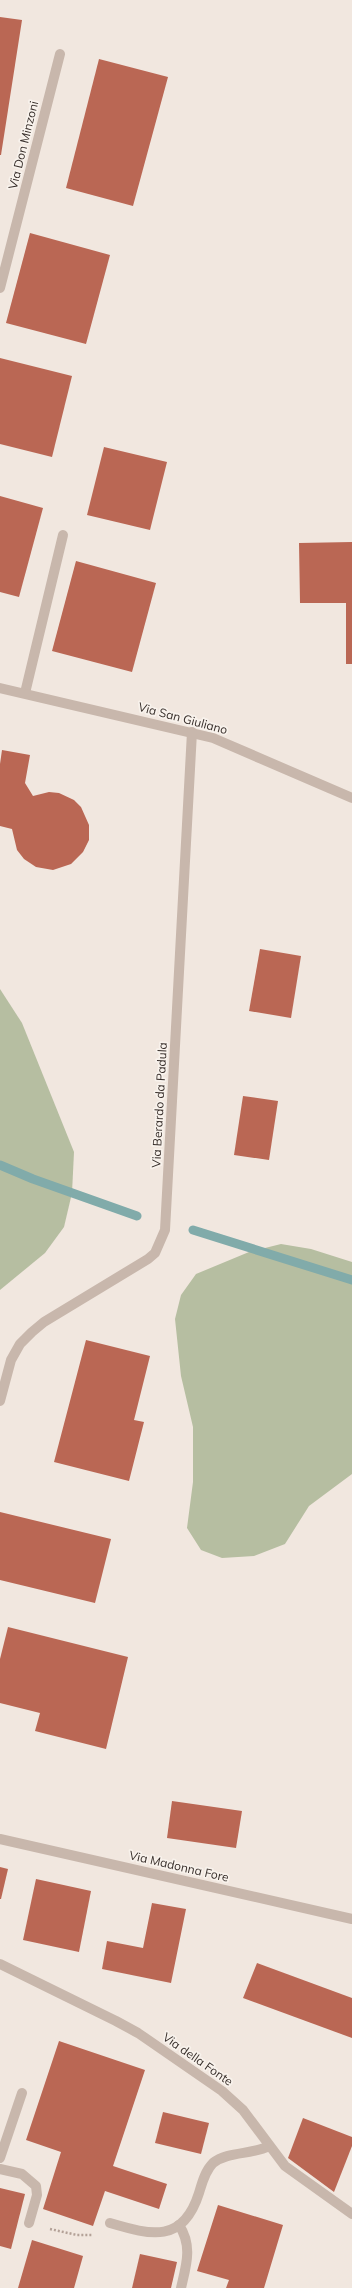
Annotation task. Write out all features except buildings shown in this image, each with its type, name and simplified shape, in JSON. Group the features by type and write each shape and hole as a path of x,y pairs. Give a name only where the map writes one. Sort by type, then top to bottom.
{"street":[{"name":"Via Don Minzoni","path":"0,288 60,54"},
{"path":"25,693 63,535"},
{"name":"Via San Giuliano","path":"0,688 192,732 233,745 352,798"},
{"name":"Via Berardo da Padula","path":"0,1401 11,1360 20,1344 44,1322 148,1260 155,1252 165,1230 192,732"},
{"name":"Via Madonna Fore","path":"0,1839 352,1919"},
{"name":"Via della Fonte","path":"0,1964 116,2021 178,2060 230,2097 249,2117 285,2166 295,2175 352,2214"},
{"path":"0,2158 22,2093"},
{"path":"110,2223 153,2233 166,2232 179,2225 192,2212 206,2172 214,2163 221,2159 256,2152 269,2146"},
{"path":"0,2169 22,2174 36,2186 37,2194 29,2223"},
{"path":"179,2225 187,2243 188,2256 181,2288"}],"path":[{"path":"29,2223 62,2233 89,2236 100,2233 110,2223"}],"green space":[{"path":"0,989 22,1023 74,1152 72,1193 64,1227 45,1253 0,1290"},
{"path":"281,1244 311,1249 352,1262 352,1474 309,1506 285,1544 254,1556 222,1558 201,1550 187,1528 193,1482 193,1427 181,1376 175,1319 181,1295 196,1274 249,1252"}],"waterway":[{"path":"0,1165 33,1179 137,1216"},
{"path":"193,1230 352,1280"}]}
